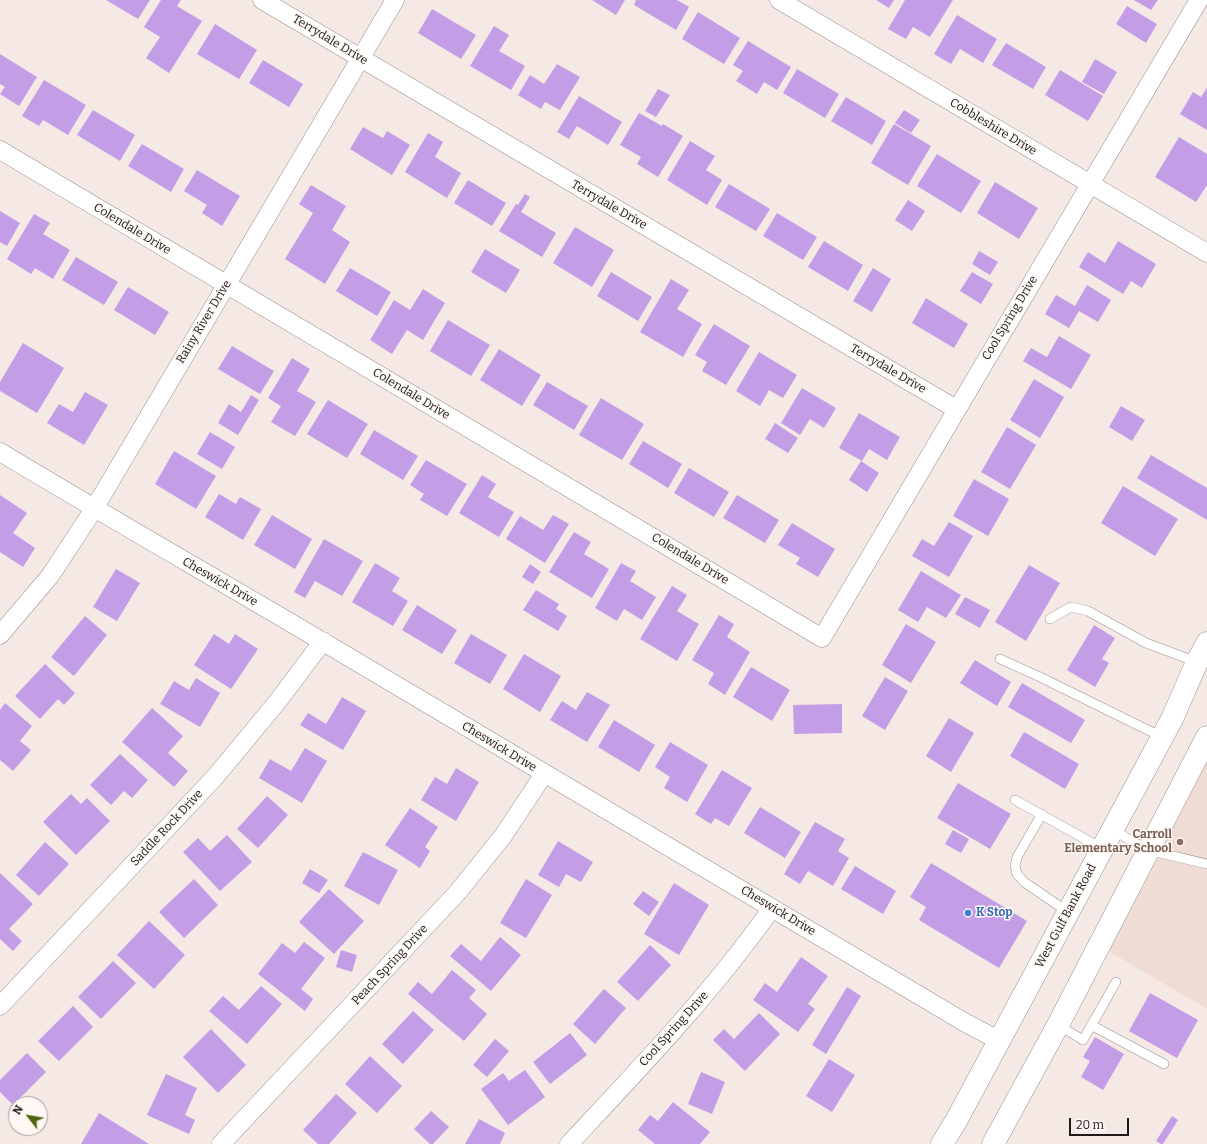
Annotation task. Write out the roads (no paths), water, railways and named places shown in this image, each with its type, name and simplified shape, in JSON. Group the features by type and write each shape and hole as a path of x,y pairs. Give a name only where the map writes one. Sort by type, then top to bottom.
{"main road":[{"name":"West Gulf Bank Road","path":"942,1144 956,1121 998,1040 1103,849 1172,719 1207,643"},
{"path":"993,1144 1058,1025 1207,737"}],"street":[{"name":"Terrydale Drive","path":"262,0 956,409"},
{"name":"Rainy River Drive","path":"0,635 50,576 94,509 395,0"},
{"name":"Cobbleshire Drive","path":"780,0 1207,253"},
{"name":"Cool Spring Drive","path":"822,638 1199,0"},
{"name":"Colendale Drive","path":"0,150 822,638"},
{"name":"Cheswick Drive","path":"0,452 94,509 323,641 544,774 998,1040"},
{"name":"Saddle Rock Drive","path":"0,1006 215,777 278,701 323,641"},
{"name":"Peach Spring Drive","path":"221,1144 457,893 502,836 544,774"},
{"name":"Cool Spring Drive","path":"569,1144 709,991 772,908"}],"lane":[{"path":"1050,619 1072,607 1088,611 1146,643 1197,662"},
{"path":"1000,660 1038,676 1162,737"},
{"path":"1015,800 1103,849"},
{"path":"1042,814 1017,857 1015,866 1017,874 1024,882 1068,912"},
{"path":"1113,830 1148,850 1207,864"},
{"path":"1058,1025 1083,1040 1116,982"},
{"path":"1091,1025 1164,1064"}],"place":[{"name":"Carroll Elementary School","path":"1180,842"},
{"name":"K Stop","path":"968,913"}]}
